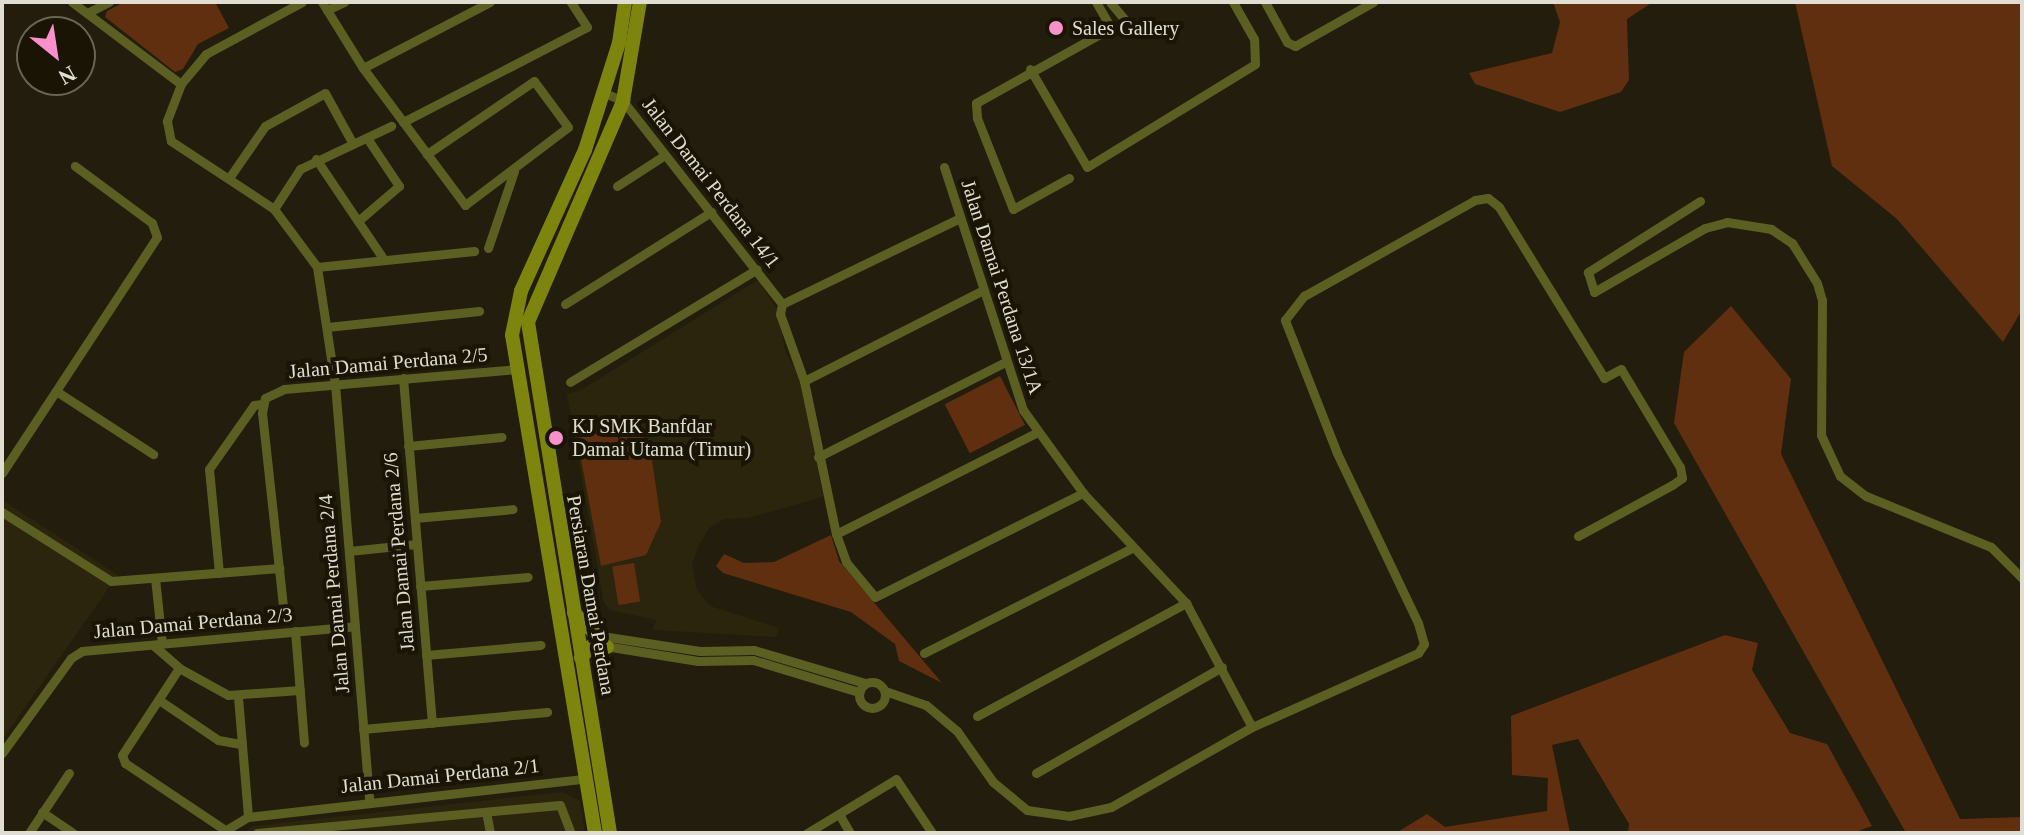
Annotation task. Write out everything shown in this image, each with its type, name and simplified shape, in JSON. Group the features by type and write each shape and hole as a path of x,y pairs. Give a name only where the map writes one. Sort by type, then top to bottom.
{"main road":[{"name":"Persiaran Damai Perdana","path":"610,833 581,658 570,631 515,369 513,321 527,277 585,150 605,93 625,2"},
{"name":"Persiaran Damai Perdana","path":"595,833 570,631 527,338 529,315 540,287 623,101 640,2"},
{"path":"527,277 540,277 540,287"},
{"name":"Persiaran Damai Perdana","path":"570,631 559,644 583,779 589,794"},
{"path":"570,631 603,641"},
{"path":"581,658 590,647 603,641"}],"street":[{"path":"72,2 181,84"},
{"path":"87,13 109,2"},
{"path":"302,2 211,50 181,84 167,121 171,141 274,209 317,267 474,251"},
{"path":"344,2 324,6 363,68 403,122 465,205 567,132 534,81 427,154"},
{"path":"363,68 490,2"},
{"path":"403,122 587,27 571,2"},
{"path":"1096,2 1111,28"},
{"path":"1069,178 1013,209 977,118 976,103 981,97 1030,69 1111,28 1123,28 1125,20 1110,2"},
{"path":"1030,69 1087,167 1255,64 1254,39 1233,2"},
{"path":"1265,2 1287,42 1295,46 1373,2"},
{"path":"229,178 265,126 325,93 353,144"},
{"name":"Jalan Damai Perdana 14/1","path":"605,93 623,101 782,304"},
{"path":"274,209 300,169 391,126"},
{"path":"358,221 393,195 398,181 367,138"},
{"path":"617,186 665,155"},
{"path":"316,159 384,260"},
{"path":"2,473 157,237 152,223 75,166"},
{"name":"Jalan Damai Perdana 13/1A","path":"944,167 1023,410 1083,493 1186,603 1252,727"},
{"path":"488,248 514,171"},
{"path":"862,688 866,706 884,696 926,705 957,731 993,782 1027,810 1069,816 1111,807 1252,727 1405,660 1424,644 1337,453 1285,320 1304,296 1475,200 1488,198 1499,207 1604,378 1621,369 1680,467 1682,478 1672,485 1578,536"},
{"path":"1700,201 1588,272 1594,292 1705,228 1727,222 1771,229 1805,260 1820,291 1821,435 1840,476 1866,496 1991,547 2022,578"},
{"path":"565,304 711,212"},
{"path":"960,218 782,304 788,348 804,381 818,457 836,534 846,562 875,597 1083,493"},
{"name":"Jalan Damai Perdana 2/4","path":"317,267 335,384 369,802"},
{"path":"570,382 757,269"},
{"path":"804,381 983,290"},
{"path":"327,327 479,311"},
{"path":"818,457 1005,362"},
{"name":"Jalan Damai Perdana 2/5","path":"264,401 284,389 515,369"},
{"name":"Jalan Damai Perdana 2/6","path":"403,378 432,723"},
{"path":"56,391 153,454"},
{"path":"219,573 209,469 254,405 264,401 283,606"},
{"path":"836,534 1038,432"},
{"path":"408,446 502,437"},
{"path":"415,518 513,509"},
{"path":"2,512 111,581 279,568"},
{"path":"349,551 417,544"},
{"path":"924,653 1132,548"},
{"path":"420,586 528,577"},
{"path":"155,578 158,644 179,668 238,697 300,690"},
{"path":"977,716 1186,603"},
{"name":"Jalan Damai Perdana 2/3","path":"2,753 71,658 82,651 355,626"},
{"path":"295,631 304,743"},
{"path":"570,631 603,641 700,651 754,650 862,688 878,683 884,696"},
{"path":"426,655 541,645"},
{"path":"1036,773 1222,667"},
{"path":"179,668 122,755 125,763 223,832 248,817 238,697"},
{"path":"159,700 218,740 241,744"},
{"path":"363,729 547,712"},
{"path":"29,833 69,773"},
{"name":"Jalan Damai Perdana 2/1","path":"248,817 583,779"},
{"path":"807,833 896,779 932,833"},
{"path":"257,833 326,830 406,819 560,805 571,833"},
{"path":"321,807 326,830"},
{"path":"42,812 73,833"},
{"path":"486,812 490,833"},
{"path":"839,814 850,833"},
{"path":"406,819 409,833"}],"shaded area":[{"path":"124,2 215,2 229,28 198,44 183,69 175,72 105,17 107,11"},
{"path":"1553,2 1653,2 1627,19 1629,80 1621,92 1560,112 1475,84 1469,73 1552,53 1560,22"},
{"path":"1795,2 2022,2 2022,310 2003,342 1897,219 1832,166"},
{"path":"758,280 778,311 785,351 800,378 823,497 748,518 724,519 709,528 698,547 692,565 697,590 710,606 779,628 776,637 653,630 656,620 610,610 604,603 567,394 581,390"},
{"path":"1731,306 1791,379 1781,454 1960,819 2022,817 2022,833 1906,833 1674,423 1684,352"},
{"path":"1000,376 1025,425 970,453 945,404"},
{"path":"634,426 650,446 661,522 646,555 601,566 577,438"},
{"path":"2,500 118,575 2,740"},
{"path":"831,535 839,561 942,683 899,661 895,644 851,612 723,573 716,566 724,554 744,563 774,562"},
{"path":"634,563 640,602 618,605 612,566"},
{"path":"1725,635 1758,643 1752,670 1790,733 1827,744 1872,826 1853,833 1628,833 1629,824 1578,739 1552,745 1570,833 1396,833 1427,814 1445,827 1547,811 1548,778 1512,775 1511,716"},
{"path":"562,792 580,801 585,833 244,833 253,826"}],"place":[{"name":"Sales Gallery","path":"1056,28"},
{"name":"KJ SMK Banfdar Damai Utama (Timur)","path":"556,438"}]}
